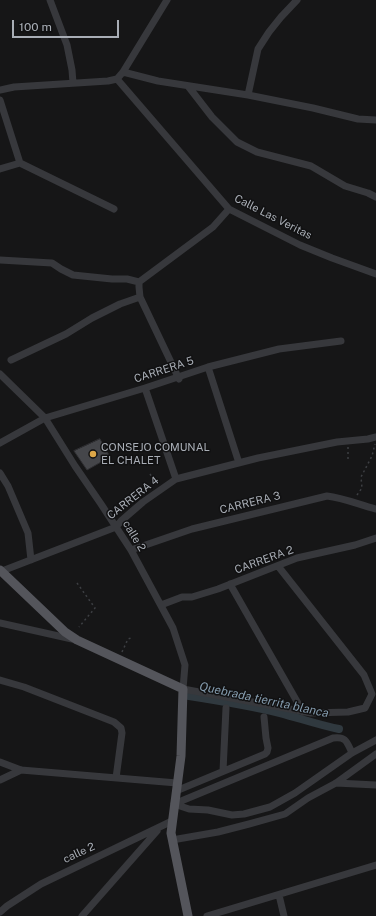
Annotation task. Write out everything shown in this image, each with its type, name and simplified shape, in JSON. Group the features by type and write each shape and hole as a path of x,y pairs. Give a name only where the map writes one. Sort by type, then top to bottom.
{"main road":[{"path":"1,570 65,632 77,640 183,689 181,756 171,833 188,916"}],"street":[{"path":"50,0 67,45 73,84"},
{"path":"0,90 14,87 73,84 117,79 123,72 167,0"},
{"path":"248,95 258,48 281,17 298,0"},
{"path":"123,72 158,82 248,95 358,119 376,120"},
{"name":"Calle Las Veritas","path":"117,79 229,209 300,245 376,274"},
{"path":"188,86 212,118 237,142 256,152 311,166 345,186 376,197"},
{"path":"0,100 20,163"},
{"path":"0,169 20,163 114,210"},
{"path":"139,282 213,227 229,209"},
{"path":"0,260 52,263 72,275 127,279 139,282"},
{"path":"139,282 140,297 179,378"},
{"path":"11,360 66,334 113,307 140,297"},
{"name":"CARRERA 5","path":"0,443 45,418 145,388 208,367 279,349 341,341"},
{"path":"208,367 239,463"},
{"name":"calle 2","path":"0,374 45,418 131,550 173,628 185,665 183,689"},
{"path":"145,388 176,479"},
{"name":"CARRERA 4","path":"1,570 116,527 120,521 176,479 258,458 337,442 375,440"},
{"path":"0,473 8,486 28,534 31,560"},
{"name":"CARRERA 3","path":"131,550 192,529 327,496 338,497 376,510"},
{"name":"CARRERA 2","path":"161,605 182,597 192,598 297,558 356,545 376,538"},
{"path":"183,689 312,713 348,712 365,708 372,694 364,675 278,566"},
{"path":"230,584 303,712"},
{"path":"0,623 77,640"},
{"path":"0,680 32,690 114,722 121,728 122,733 116,778"},
{"path":"223,771 226,708"},
{"path":"0,762 21,770 116,778 177,787 242,764 265,754 268,748 264,717"},
{"path":"174,804 333,738 342,738 346,741 352,753"},
{"path":"174,804 190,809 208,810 232,815 244,814 270,807 295,793 352,753 376,740"},
{"path":"172,840 218,832 285,814 308,798 336,783 376,754"},
{"path":"0,780 21,770"},
{"path":"336,783 376,785"},
{"name":"calle 2","path":"0,912 41,884 172,821"},
{"path":"82,916 160,827"},
{"path":"207,916 376,866"},
{"path":"278,895 284,916"}],"path":[{"path":"353,502 362,488 361,477 372,456 375,440"},
{"path":"348,441 348,459"},
{"path":"150,474 161,490"},
{"path":"77,583 95,608 79,627"},
{"path":"118,659 128,639 131,638"}],"building":[{"name":"CONSEJO COMUNAL EL CHALET","path":"100,439 110,457 87,470 74,451"}],"waterway":[{"name":"Quebrada tierrita blanca","path":"183,695 268,710 339,729"}],"place":[{"name":"CONSEJO COMUNAL EL CHALET","path":"93,454"}]}
